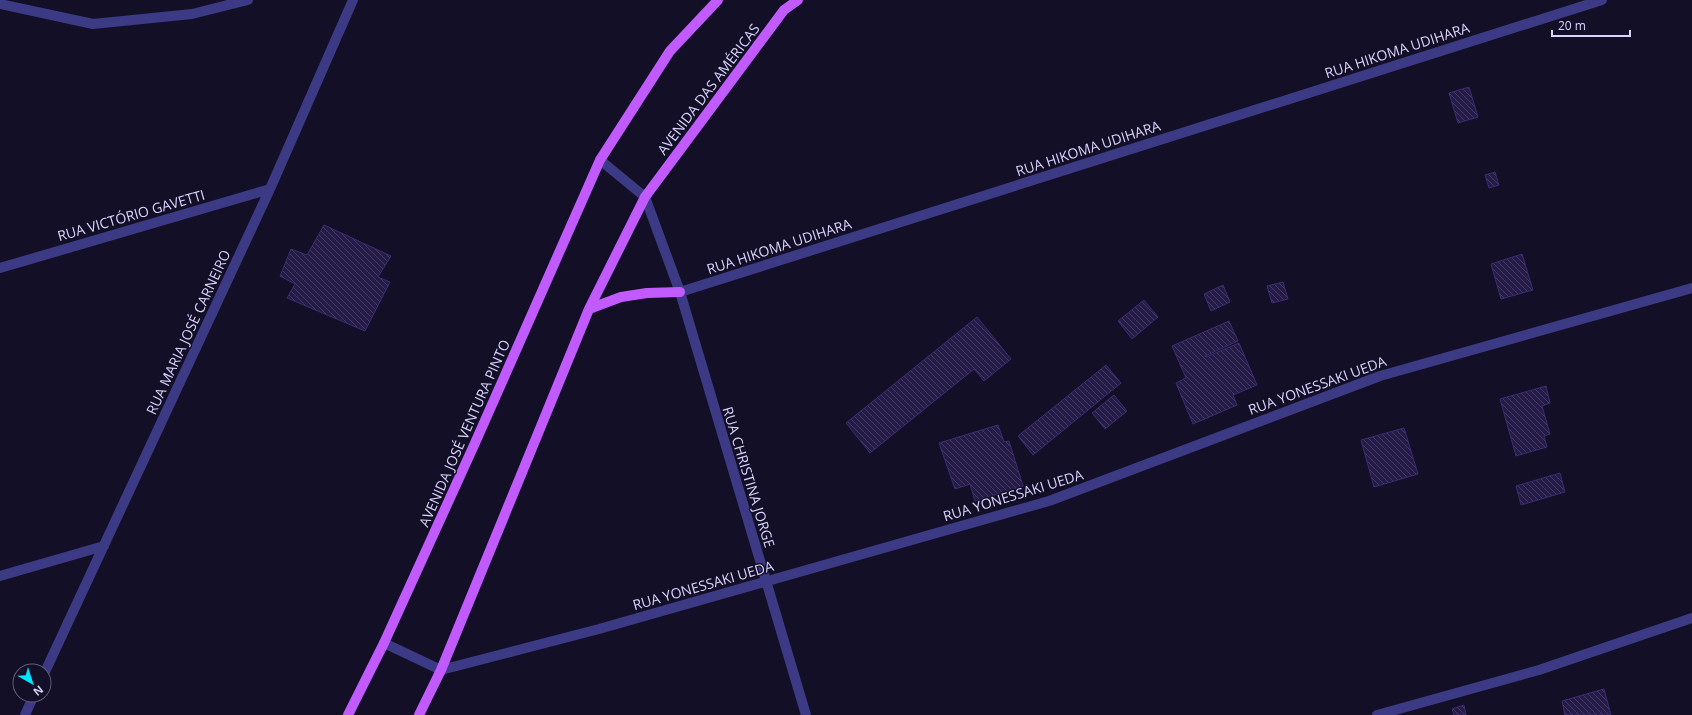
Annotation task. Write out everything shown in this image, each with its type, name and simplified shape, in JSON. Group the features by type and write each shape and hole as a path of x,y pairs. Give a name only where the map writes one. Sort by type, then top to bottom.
{"main road":[{"path":"600,160 670,51 718,0"},
{"name":"AVENIDA DAS AMÉRICAS","path":"645,197 784,10 798,0"},
{"name":"AVENIDA JOSÉ VENTURA PINTO","path":"348,715 384,643 475,443 600,160"},
{"path":"419,715 441,670 590,308 645,197"},
{"path":"590,308 621,297 647,293 680,292"}],"street":[{"path":"0,4 93,24 192,14 248,0"},
{"name":"RUA MARIA JOSÉ CARNEIRO","path":"49,663 270,189 353,0"},
{"name":"RUA HIKOMA UDIHARA","path":"680,292 1602,0"},
{"path":"600,160 645,197 680,292"},
{"name":"RUA VICTÓRIO GAVETTI","path":"0,268 270,189"},
{"name":"RUA YONESSAKI UEDA","path":"441,670 766,582 1049,502 1380,376 1692,288"},
{"name":"RUA CHRISTINA JORGE","path":"680,292 806,715"},
{"path":"0,576 104,546"},
{"path":"1377,715 1540,670 1692,618"},
{"path":"384,643 441,670"},
{"path":"25,715 30,703"}],"building":[{"path":"1469,87 1478,117 1458,123 1449,93"},
{"path":"1495,172 1499,185 1489,188 1485,175"},
{"path":"324,225 391,256 378,277 390,282 365,331 287,298 295,284 280,276 291,249 307,255"},
{"path":"1522,254 1533,290 1501,299 1491,264"},
{"path":"1283,282 1288,299 1272,303 1267,286"},
{"path":"1223,285 1230,302 1211,311 1204,294"},
{"path":"1144,300 1158,317 1132,339 1118,321"},
{"path":"977,317 1011,359 984,381 974,369 870,453 846,423"},
{"path":"1229,321 1238,341 1205,356 1206,357 1239,343 1257,385 1233,395 1237,405 1193,424 1176,383 1186,378 1172,346"},
{"path":"1106,365 1121,383 1033,455 1018,436"},
{"path":"1546,386 1550,403 1542,406 1550,434 1544,436 1547,447 1516,456 1500,399"},
{"path":"1114,395 1127,411 1105,429 1092,413"},
{"path":"998,425 1004,442 1009,441 1023,486 975,501 970,484 955,489 939,443"},
{"path":"1404,428 1418,474 1374,487 1361,440"},
{"path":"1560,473 1565,492 1521,505 1516,486"},
{"path":"1604,689 1611,715 1565,715 1562,701"},
{"path":"1464,705 1466,715 1454,715 1452,709"}]}
